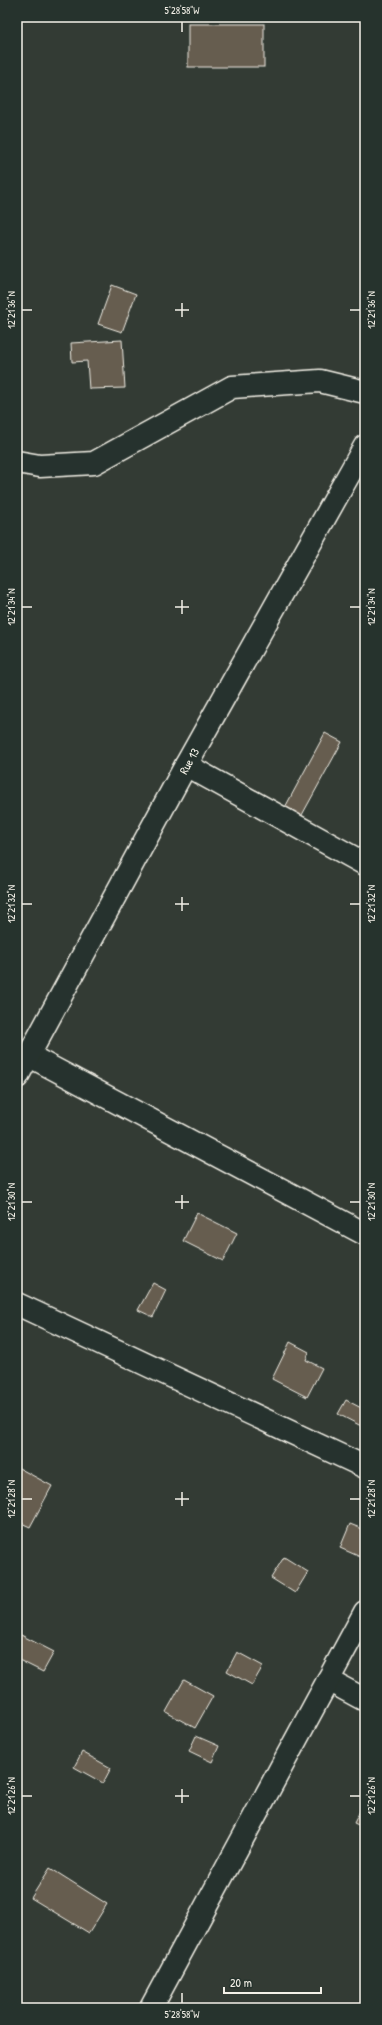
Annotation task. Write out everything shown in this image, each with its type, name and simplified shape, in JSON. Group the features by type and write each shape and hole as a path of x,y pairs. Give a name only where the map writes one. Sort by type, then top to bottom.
{"street":[{"path":"17,462 40,466 94,463 232,387 320,381 365,392"},
{"name":"Rue 13","path":"17,1077 186,765 365,446"},
{"path":"186,765 365,864"},
{"path":"28,1055 365,1234"},
{"path":"17,1304 365,1467"},
{"path":"151,2008 365,1612"},
{"path":"328,1680 365,1700"}],"building":[{"path":"188,24 264,24 264,67 188,67"},
{"path":"112,285 136,294 122,332 98,324"},
{"path":"122,340 125,388 89,389 87,361 72,362 71,343"},
{"path":"325,733 342,742 291,835 275,826"},
{"path":"197,1213 237,1233 223,1261 183,1241"},
{"path":"153,1283 166,1290 153,1317 138,1310"},
{"path":"290,1342 309,1352 306,1360 322,1368 307,1397 272,1379"},
{"path":"346,1400 365,1410 365,1428 338,1414"},
{"path":"17,1467 52,1486 30,1527 17,1521"},
{"path":"350,1524 365,1530 365,1559 340,1548"},
{"path":"284,1557 308,1572 295,1593 271,1578"},
{"path":"17,1633 54,1652 43,1672 17,1659"},
{"path":"237,1652 263,1666 252,1685 227,1671"},
{"path":"184,1680 213,1696 195,1728 166,1712"},
{"path":"196,1736 219,1746 212,1762 189,1751"},
{"path":"82,1752 111,1768 103,1783 74,1767"},
{"path":"361,1809 365,1811 365,1828 354,1823"},
{"path":"50,1868 107,1904 89,1933 31,1898"}]}
